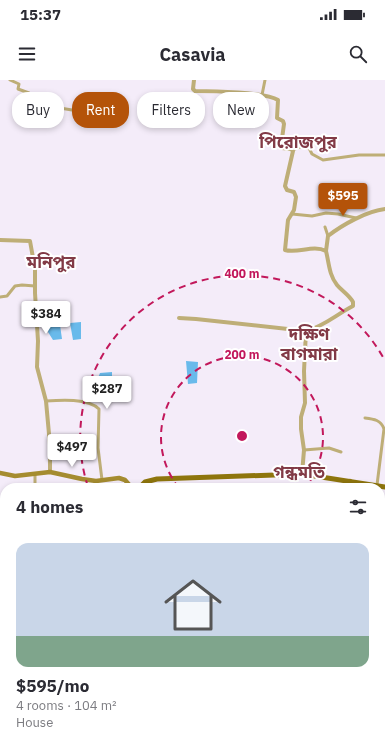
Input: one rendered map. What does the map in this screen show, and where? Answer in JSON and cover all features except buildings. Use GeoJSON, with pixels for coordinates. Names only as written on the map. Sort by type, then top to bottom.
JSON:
{"type":"FeatureCollection","features":[{"type":"Feature","properties":{"kind":"main road"},"geometry":{"type":"LineString","coordinates":[[0,473],[15,476],[50,472],[90,480],[119,478],[125,480],[128,483]]}},
{"type":"Feature","properties":{"kind":"main road"},"geometry":{"type":"LineString","coordinates":[[144,483],[157,480],[302,474],[364,483]]}},
{"type":"Feature","properties":{"kind":"street"},"geometry":{"type":"LineString","coordinates":[[10,80],[19,84],[18,88],[29,93],[32,97],[48,102],[48,106],[72,110]]}},
{"type":"Feature","properties":{"kind":"street"},"geometry":{"type":"LineString","coordinates":[[194,80],[195,90],[222,92]]}},
{"type":"Feature","properties":{"kind":"street"},"geometry":{"type":"LineString","coordinates":[[263,92],[265,80]]}},
{"type":"Feature","properties":{"kind":"street"},"geometry":{"type":"LineString","coordinates":[[269,97],[278,100],[277,118],[284,124],[282,148],[292,150],[300,147],[309,148],[312,154],[323,160],[359,155],[385,155]]}},
{"type":"Feature","properties":{"kind":"street"},"geometry":{"type":"LineString","coordinates":[[292,150],[293,154],[285,186],[288,190],[294,192],[296,197],[294,210],[288,220],[286,250],[291,252],[319,249],[326,251]]}},
{"type":"Feature","properties":{"kind":"street"},"geometry":{"type":"LineString","coordinates":[[328,236],[356,218],[376,210],[385,209]]}},
{"type":"Feature","properties":{"kind":"street"},"geometry":{"type":"LineString","coordinates":[[292,214],[312,216],[326,213],[356,218]]}},
{"type":"Feature","properties":{"kind":"street"},"geometry":{"type":"LineString","coordinates":[[179,318],[306,331],[318,327],[354,305],[352,300],[339,288],[328,264],[326,251],[328,236],[325,227]]}},
{"type":"Feature","properties":{"kind":"street"},"geometry":{"type":"LineString","coordinates":[[0,240],[31,241],[36,269],[35,286],[38,341],[37,367],[46,401],[50,445],[50,472]]}},
{"type":"Feature","properties":{"kind":"street"},"geometry":{"type":"LineString","coordinates":[[0,297],[7,296],[15,286],[35,286]]}},
{"type":"Feature","properties":{"kind":"street"},"geometry":{"type":"LineString","coordinates":[[302,474],[304,450],[301,423],[305,403],[304,371],[306,331]]}},
{"type":"Feature","properties":{"kind":"street"},"geometry":{"type":"LineString","coordinates":[[46,401],[82,401],[99,409],[98,448],[102,480]]}},
{"type":"Feature","properties":{"kind":"street"},"geometry":{"type":"LineString","coordinates":[[365,418],[378,420],[384,429],[377,483]]}},
{"type":"Feature","properties":{"kind":"street"},"geometry":{"type":"LineString","coordinates":[[304,450],[329,448],[341,452]]}},
{"type":"Feature","properties":{"kind":"street"},"geometry":{"type":"LineString","coordinates":[[35,474],[36,483]]}},
{"type":"Feature","properties":{"kind":"water"},"geometry":{"type":"Polygon","coordinates":[[[81,322],[81,339],[73,340],[70,323],[81,322]]]}},
{"type":"Feature","properties":{"kind":"water"},"geometry":{"type":"Polygon","coordinates":[[[60,325],[62,339],[53,340],[48,332],[49,327],[60,325]]]}},
{"type":"Feature","properties":{"kind":"water"},"geometry":{"type":"Polygon","coordinates":[[[186,361],[198,362],[197,383],[188,384],[186,361]]]}},
{"type":"Feature","properties":{"kind":"water"},"geometry":{"type":"Polygon","coordinates":[[[112,372],[112,391],[99,392],[98,378],[100,373],[112,372]]]}},
{"type":"Feature","properties":{"kind":"district","name":"পিরোজপুর"},"geometry":{"type":"Point","coordinates":[298,142]}},
{"type":"Feature","properties":{"kind":"district","name":"মনিপুর"},"geometry":{"type":"Point","coordinates":[51,262]}},
{"type":"Feature","properties":{"kind":"district","name":"দক্ষিণ বাগমারা"},"geometry":{"type":"Point","coordinates":[309,344]}},
{"type":"Feature","properties":{"kind":"district","name":"গন্ধমতি"},"geometry":{"type":"Point","coordinates":[299,472]}}]}
